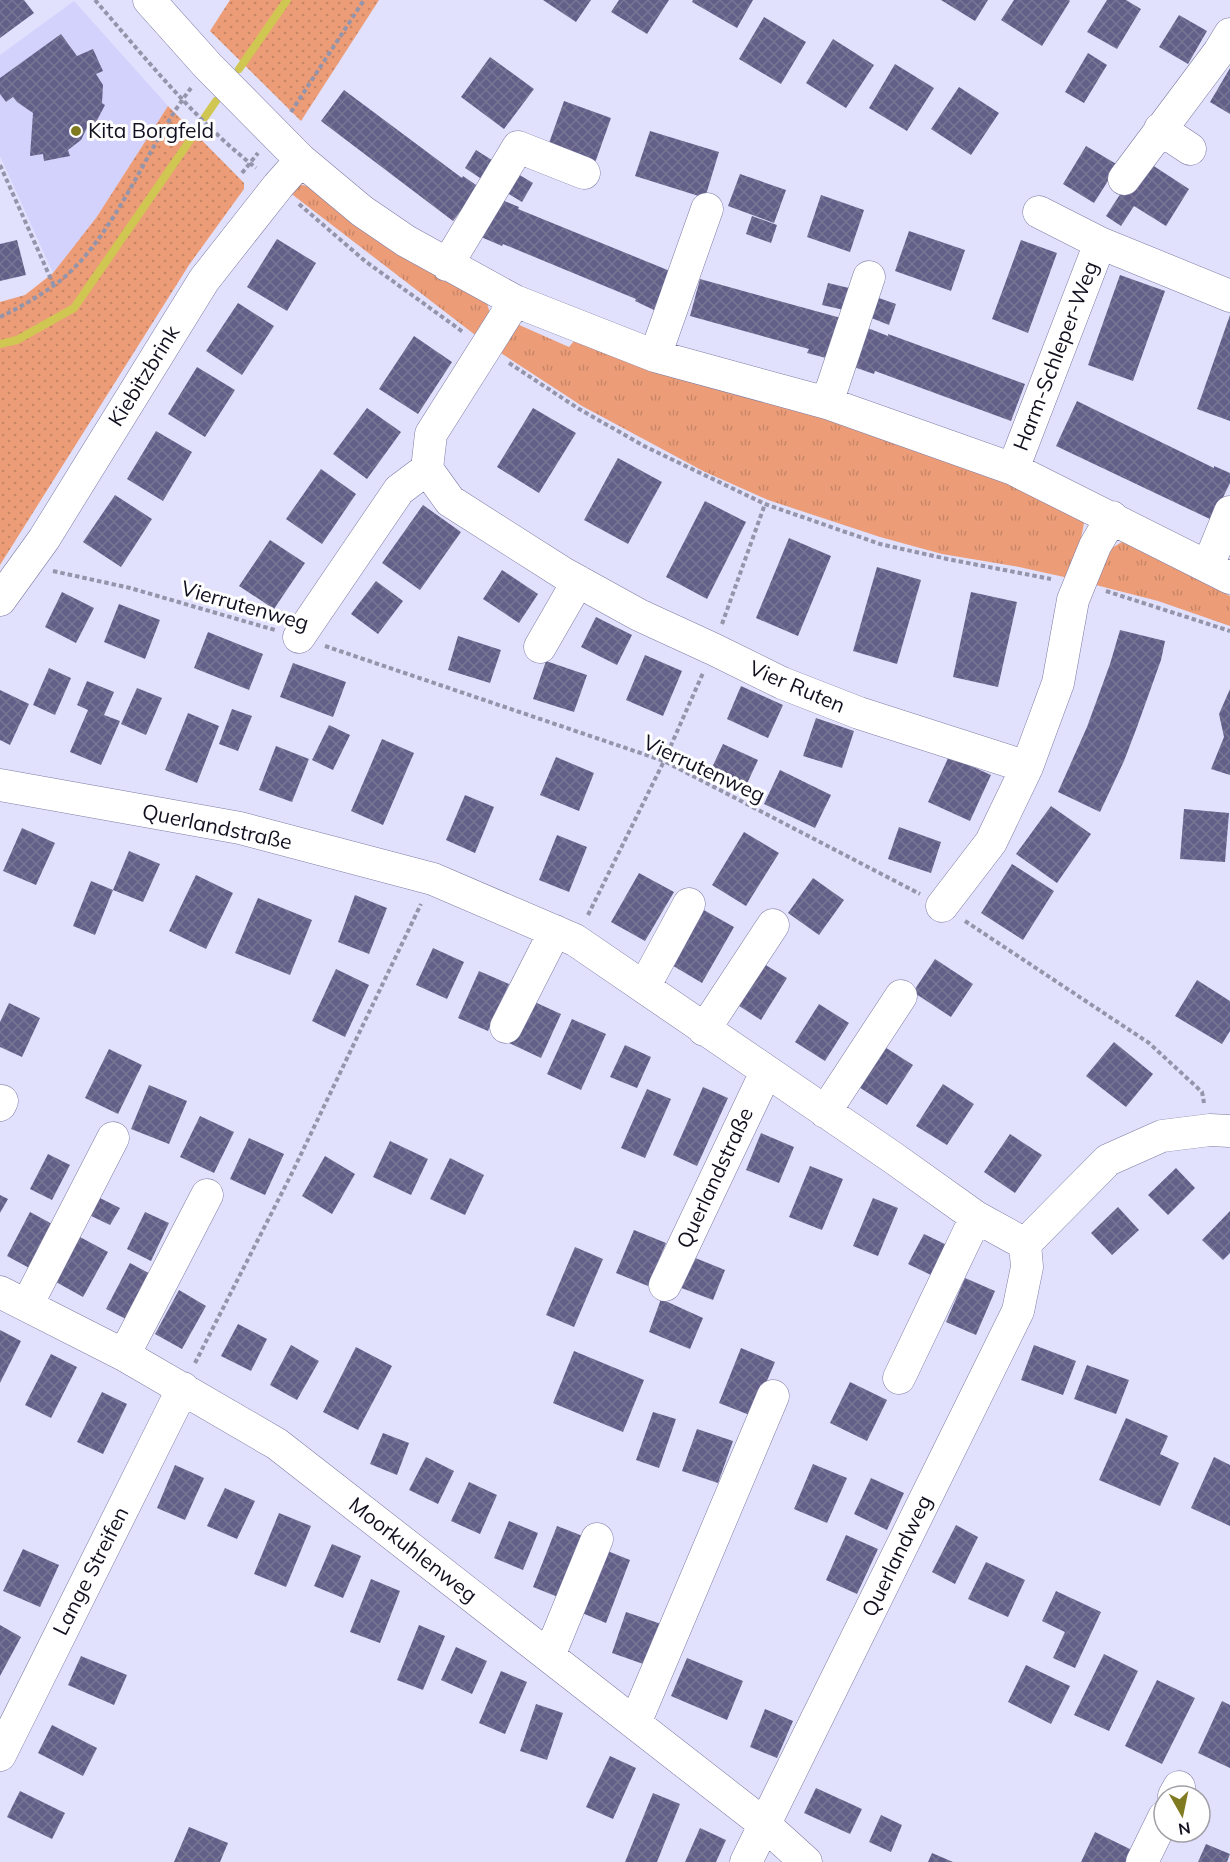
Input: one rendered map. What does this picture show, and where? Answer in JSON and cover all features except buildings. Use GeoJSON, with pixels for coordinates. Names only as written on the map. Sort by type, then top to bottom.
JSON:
{"type":"FeatureCollection","features":[{"type":"Feature","properties":{"kind":"street"},"geometry":{"type":"LineString","coordinates":[[149,0],[208,66],[301,160],[362,211],[406,241],[515,301],[655,356],[827,404],[1013,469],[1219,572],[1230,512]]}},
{"type":"Feature","properties":{"kind":"street"},"geometry":{"type":"LineString","coordinates":[[1124,179],[1230,34]]}},
{"type":"Feature","properties":{"kind":"street"},"geometry":{"type":"LineString","coordinates":[[1160,129],[1190,149]]}},
{"type":"Feature","properties":{"kind":"street"},"geometry":{"type":"LineString","coordinates":[[447,265],[518,147],[584,173]]}},
{"type":"Feature","properties":{"kind":"street","name":"Kiebitzbrink"},"geometry":{"type":"LineString","coordinates":[[0,600],[31,559],[204,280],[301,160]]}},
{"type":"Feature","properties":{"kind":"street"},"geometry":{"type":"LineString","coordinates":[[655,356],[707,209]]}},
{"type":"Feature","properties":{"kind":"street","name":"Harm-Schleper-Weg"},"geometry":{"type":"LineString","coordinates":[[1039,212],[1100,243],[1230,296]]}},
{"type":"Feature","properties":{"kind":"street","name":"Harm-Schleper-Weg"},"geometry":{"type":"LineString","coordinates":[[1013,469],[1100,243]]}},
{"type":"Feature","properties":{"kind":"street"},"geometry":{"type":"LineString","coordinates":[[827,404],[869,277]]}},
{"type":"Feature","properties":{"kind":"street"},"geometry":{"type":"LineString","coordinates":[[299,637],[399,490],[427,469],[431,434],[515,301]]}},
{"type":"Feature","properties":{"kind":"street","name":"Vier Ruten"},"geometry":{"type":"LineString","coordinates":[[427,469],[450,501],[578,581],[639,615],[782,683],[859,713],[1027,767]]}},
{"type":"Feature","properties":{"kind":"street"},"geometry":{"type":"LineString","coordinates":[[942,906],[991,842],[1027,767],[1058,683],[1073,600],[1095,546],[1112,517]]}},
{"type":"Feature","properties":{"kind":"street"},"geometry":{"type":"LineString","coordinates":[[540,647],[578,581]]}},
{"type":"Feature","properties":{"kind":"street","name":"Querlandstraße"},"geometry":{"type":"LineString","coordinates":[[0,785],[240,828],[433,879],[565,936],[644,987],[976,1217],[1025,1244]]}},
{"type":"Feature","properties":{"kind":"street"},"geometry":{"type":"LineString","coordinates":[[644,987],[689,904]]}},
{"type":"Feature","properties":{"kind":"street"},"geometry":{"type":"LineString","coordinates":[[704,1030],[773,925]]}},
{"type":"Feature","properties":{"kind":"street"},"geometry":{"type":"LineString","coordinates":[[506,1027],[565,936]]}},
{"type":"Feature","properties":{"kind":"street"},"geometry":{"type":"LineString","coordinates":[[825,1112],[901,996]]}},
{"type":"Feature","properties":{"kind":"street","name":"Querlandstraße"},"geometry":{"type":"LineString","coordinates":[[665,1285],[766,1072]]}},
{"type":"Feature","properties":{"kind":"street"},"geometry":{"type":"LineString","coordinates":[[1025,1244],[1108,1160],[1162,1136],[1220,1131]]}},
{"type":"Feature","properties":{"kind":"street","name":"Moorkuhlenweg"},"geometry":{"type":"LineString","coordinates":[[112,1138],[13,1299],[124,1355],[278,1444],[764,1824],[806,1862]]}},
{"type":"Feature","properties":{"kind":"street"},"geometry":{"type":"LineString","coordinates":[[124,1355],[207,1195]]}},
{"type":"Feature","properties":{"kind":"street"},"geometry":{"type":"LineString","coordinates":[[899,1378],[976,1217]]}},
{"type":"Feature","properties":{"kind":"street","name":"Querlandweg"},"geometry":{"type":"LineString","coordinates":[[746,1862],[1018,1311],[1027,1267],[1025,1244]]}},
{"type":"Feature","properties":{"kind":"street","name":"Lange Streifen"},"geometry":{"type":"LineString","coordinates":[[0,1755],[183,1388]]}},
{"type":"Feature","properties":{"kind":"street"},"geometry":{"type":"LineString","coordinates":[[635,1723],[773,1396]]}},
{"type":"Feature","properties":{"kind":"street"},"geometry":{"type":"LineString","coordinates":[[549,1656],[597,1539]]}},
{"type":"Feature","properties":{"kind":"street"},"geometry":{"type":"LineString","coordinates":[[1143,1862],[1152,1843]]}},
{"type":"Feature","properties":{"kind":"path"},"geometry":{"type":"LineString","coordinates":[[95,0],[182,100],[228,145],[364,261],[428,309],[486,348],[579,409],[646,447],[765,504],[880,544],[1079,584],[1136,599],[1230,631]]}},
{"type":"Feature","properties":{"kind":"path"},"geometry":{"type":"LineString","coordinates":[[242,173],[288,115],[364,0]]}},
{"type":"Feature","properties":{"kind":"path"},"geometry":{"type":"LineString","coordinates":[[0,317],[54,286],[81,259],[104,230],[176,108],[208,66]]}},
{"type":"Feature","properties":{"kind":"path"},"geometry":{"type":"LineString","coordinates":[[0,165],[54,286]]}},
{"type":"Feature","properties":{"kind":"path"},"geometry":{"type":"LineString","coordinates":[[565,936],[664,761],[713,649],[765,504]]}},
{"type":"Feature","properties":{"kind":"path","name":"Vierrutenweg"},"geometry":{"type":"LineString","coordinates":[[31,559],[55,572],[130,588],[299,637],[664,761],[942,906],[1149,1043],[1202,1092],[1220,1131]]}},
{"type":"Feature","properties":{"kind":"path"},"geometry":{"type":"LineString","coordinates":[[183,1388],[292,1173],[433,879]]}},
{"type":"Feature","properties":{"kind":"shaded area","name":"Kita Borgfeld"},"geometry":{"type":"Polygon","coordinates":[[[74,1],[168,106],[96,218],[53,273],[0,156],[0,55],[74,1]]]}},
{"type":"Feature","properties":{"kind":"green space"},"geometry":{"type":"Polygon","coordinates":[[[230,0],[379,0],[301,121],[210,31],[230,0]]]}},
{"type":"Feature","properties":{"kind":"green space"},"geometry":{"type":"Polygon","coordinates":[[[168,106],[244,183],[244,189],[189,265],[0,565],[0,302],[25,295],[53,273],[96,218],[168,106]]]}},
{"type":"Feature","properties":{"kind":"green space"},"geometry":{"type":"Polygon","coordinates":[[[299,184],[315,188],[487,303],[492,321],[483,341],[289,192],[299,184]]]}},
{"type":"Feature","properties":{"kind":"green space"},"geometry":{"type":"Polygon","coordinates":[[[517,324],[569,347],[574,341],[657,369],[830,416],[1009,479],[1085,518],[1073,579],[942,554],[880,537],[768,500],[703,471],[582,406],[493,348],[517,324]]]}},
{"type":"Feature","properties":{"kind":"green space"},"geometry":{"type":"Polygon","coordinates":[[[1125,540],[1230,596],[1230,626],[1158,601],[1088,583],[1107,551],[1125,540]]]}},
{"type":"Feature","properties":{"kind":"waterway"},"geometry":{"type":"LineString","coordinates":[[239,69],[287,0]]}},
{"type":"Feature","properties":{"kind":"waterway"},"geometry":{"type":"LineString","coordinates":[[205,117],[216,101]]}},
{"type":"Feature","properties":{"kind":"waterway"},"geometry":{"type":"LineString","coordinates":[[0,344],[17,340],[74,308],[195,133]]}},
{"type":"Feature","properties":{"kind":"place","name":"Kita Borgfeld"},"geometry":{"type":"Point","coordinates":[76,131]}}]}
